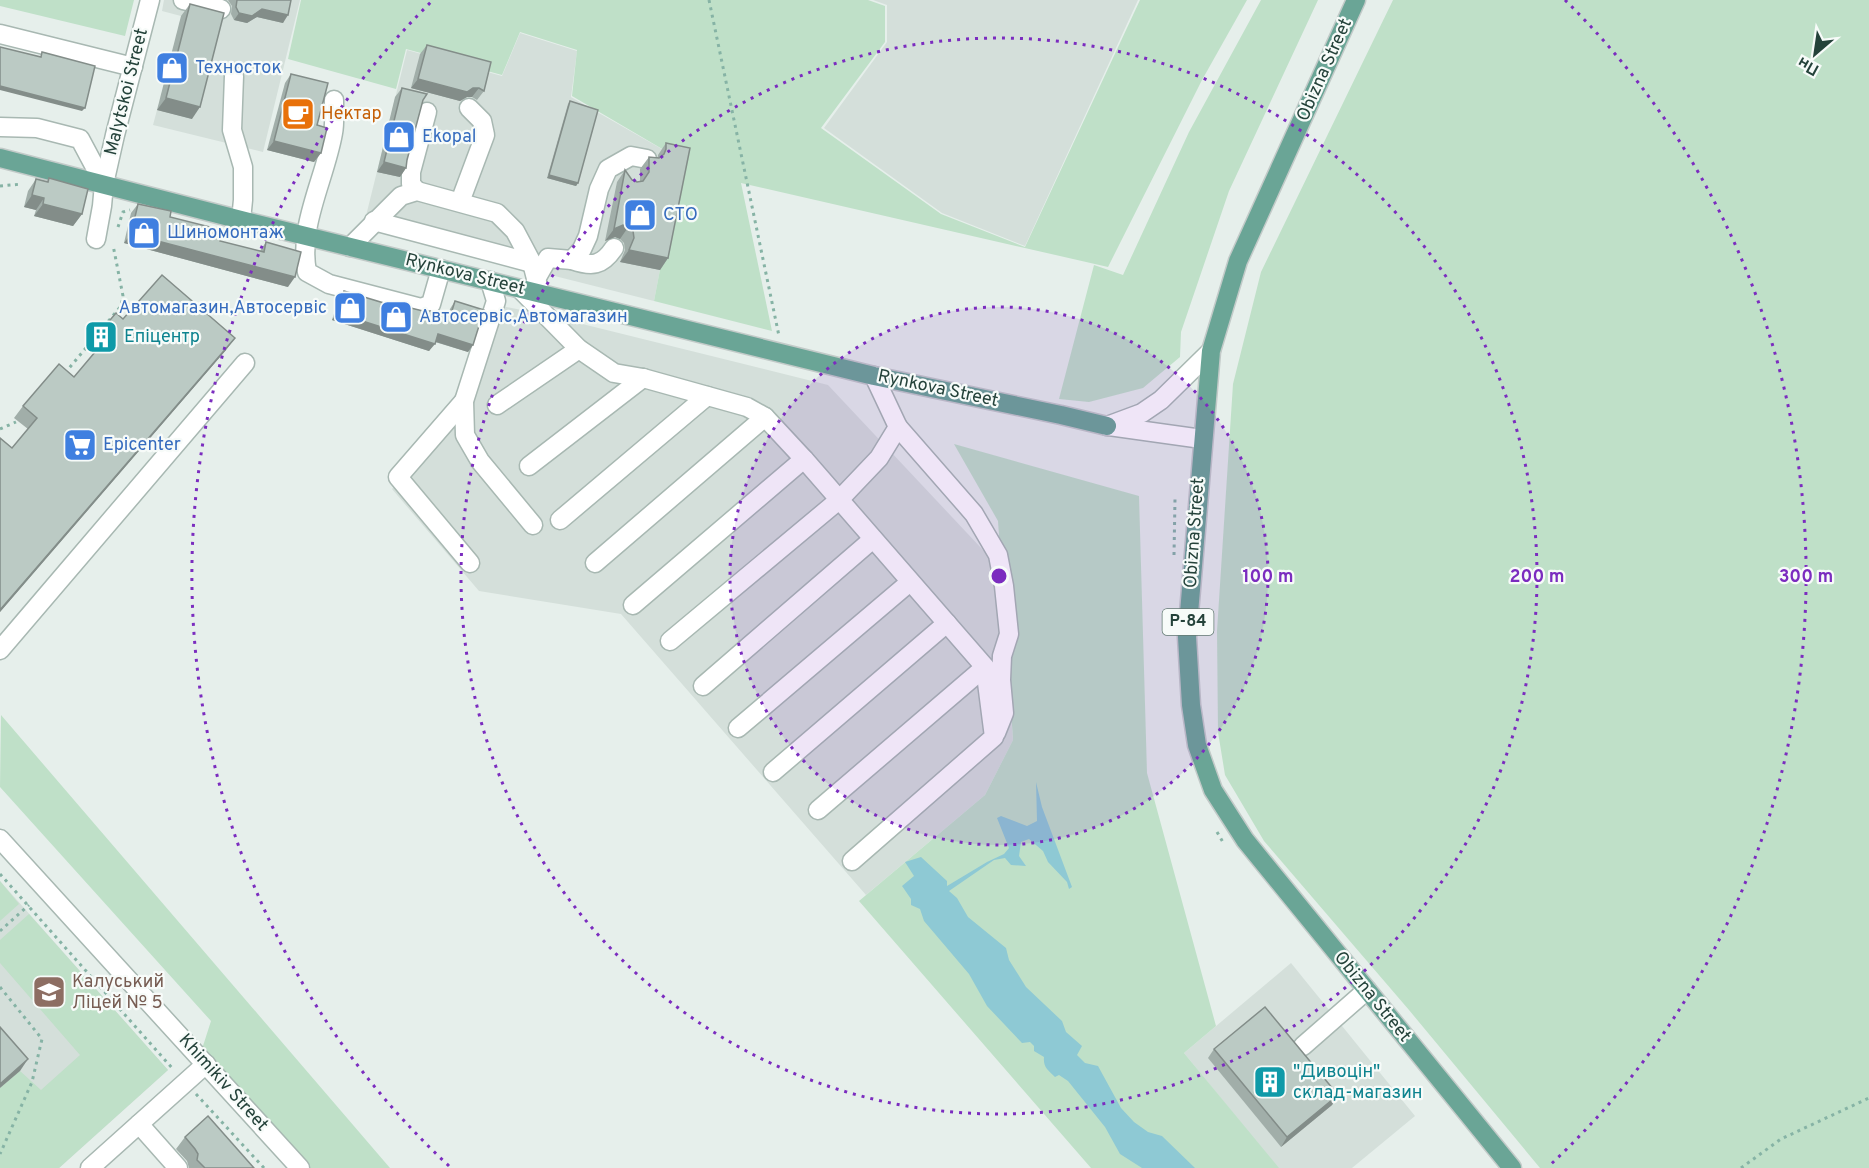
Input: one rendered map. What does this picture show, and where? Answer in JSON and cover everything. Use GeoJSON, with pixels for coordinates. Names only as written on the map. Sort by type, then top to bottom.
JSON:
{"type":"FeatureCollection","features":[{"type":"Feature","properties":{"kind":"main road","name":"Obizna Street"},"geometry":{"type":"LineString","coordinates":[[1356,0],[1238,261],[1211,351],[1187,637],[1191,705],[1197,745],[1214,790],[1245,840],[1512,1168]]}},
{"type":"Feature","properties":{"kind":"main road","name":"Rynkova Street"},"geometry":{"type":"LineString","coordinates":[[0,158],[520,289],[536,278],[782,354],[1107,426]]}},
{"type":"Feature","properties":{"kind":"street","name":"Malytskoi Street"},"geometry":{"type":"LineString","coordinates":[[104,239],[102,206],[104,184],[150,0]]}},
{"type":"Feature","properties":{"kind":"street"},"geometry":{"type":"LineString","coordinates":[[183,0],[221,9]]}},
{"type":"Feature","properties":{"kind":"street"},"geometry":{"type":"LineString","coordinates":[[0,34],[133,67]]}},
{"type":"Feature","properties":{"kind":"street"},"geometry":{"type":"LineString","coordinates":[[234,76],[232,130],[243,167],[241,220]]}},
{"type":"Feature","properties":{"kind":"street"},"geometry":{"type":"LineString","coordinates":[[334,100],[333,132],[306,236],[307,272],[329,284],[421,308],[431,304],[441,269]]}},
{"type":"Feature","properties":{"kind":"street"},"geometry":{"type":"LineString","coordinates":[[460,202],[485,135],[482,121],[469,108]]}},
{"type":"Feature","properties":{"kind":"street"},"geometry":{"type":"LineString","coordinates":[[350,247],[374,222],[409,193],[411,172],[427,112]]}},
{"type":"Feature","properties":{"kind":"street"},"geometry":{"type":"LineString","coordinates":[[0,127],[37,128],[80,139],[104,184]]}},
{"type":"Feature","properties":{"kind":"street"},"geometry":{"type":"LineString","coordinates":[[572,260],[582,249],[588,236],[599,189],[608,169],[631,156],[647,159]]}},
{"type":"Feature","properties":{"kind":"street"},"geometry":{"type":"LineString","coordinates":[[613,165],[620,166],[630,173]]}},
{"type":"Feature","properties":{"kind":"street"},"geometry":{"type":"LineString","coordinates":[[409,193],[460,202],[496,213],[515,231],[536,278]]}},
{"type":"Feature","properties":{"kind":"street"},"geometry":{"type":"LineString","coordinates":[[374,222],[536,278]]}},
{"type":"Feature","properties":{"kind":"street"},"geometry":{"type":"LineString","coordinates":[[536,278],[548,258],[592,264],[606,260],[614,248]]}},
{"type":"Feature","properties":{"kind":"street"},"geometry":{"type":"LineString","coordinates":[[490,282],[496,301],[464,401],[465,435],[480,461],[533,525]]}},
{"type":"Feature","properties":{"kind":"street"},"geometry":{"type":"LineString","coordinates":[[520,289],[579,349],[614,373],[643,378],[747,407],[765,417],[985,667],[994,737]]}},
{"type":"Feature","properties":{"kind":"street"},"geometry":{"type":"LineString","coordinates":[[497,405],[579,349]]}},
{"type":"Feature","properties":{"kind":"street"},"geometry":{"type":"LineString","coordinates":[[1107,426],[1142,413],[1161,400],[1211,351]]}},
{"type":"Feature","properties":{"kind":"street"},"geometry":{"type":"LineString","coordinates":[[0,650],[245,363]]}},
{"type":"Feature","properties":{"kind":"street"},"geometry":{"type":"LineString","coordinates":[[852,861],[994,737],[1004,713],[1000,681],[1001,664],[1009,634],[998,555],[974,514],[898,427],[874,376]]}},
{"type":"Feature","properties":{"kind":"street"},"geometry":{"type":"LineString","coordinates":[[529,466],[643,378]]}},
{"type":"Feature","properties":{"kind":"street"},"geometry":{"type":"LineString","coordinates":[[560,520],[707,396]]}},
{"type":"Feature","properties":{"kind":"street"},"geometry":{"type":"LineString","coordinates":[[464,401],[398,477],[470,563]]}},
{"type":"Feature","properties":{"kind":"street"},"geometry":{"type":"LineString","coordinates":[[595,563],[765,417]]}},
{"type":"Feature","properties":{"kind":"street","name":"Rynkova Street"},"geometry":{"type":"LineString","coordinates":[[1107,426],[1202,439]]}},
{"type":"Feature","properties":{"kind":"street"},"geometry":{"type":"LineString","coordinates":[[670,641],[839,500],[879,458],[898,427]]}},
{"type":"Feature","properties":{"kind":"street"},"geometry":{"type":"LineString","coordinates":[[633,605],[804,459]]}},
{"type":"Feature","properties":{"kind":"street"},"geometry":{"type":"LineString","coordinates":[[703,686],[873,539]]}},
{"type":"Feature","properties":{"kind":"street"},"geometry":{"type":"LineString","coordinates":[[738,728],[910,582]]}},
{"type":"Feature","properties":{"kind":"street"},"geometry":{"type":"LineString","coordinates":[[773,772],[947,623]]}},
{"type":"Feature","properties":{"kind":"street"},"geometry":{"type":"LineString","coordinates":[[818,810],[985,667]]}},
{"type":"Feature","properties":{"kind":"street","name":"Khimikiv Street"},"geometry":{"type":"LineString","coordinates":[[0,839],[300,1168]]}},
{"type":"Feature","properties":{"kind":"street"},"geometry":{"type":"LineString","coordinates":[[1303,1046],[1367,990]]}},
{"type":"Feature","properties":{"kind":"street"},"geometry":{"type":"LineString","coordinates":[[90,1168],[206,1064]]}},
{"type":"Feature","properties":{"kind":"street"},"geometry":{"type":"LineString","coordinates":[[139,1124],[178,1168]]}},
{"type":"Feature","properties":{"kind":"path"},"geometry":{"type":"LineString","coordinates":[[709,0],[782,354]]}},
{"type":"Feature","properties":{"kind":"path"},"geometry":{"type":"LineString","coordinates":[[0,186],[26,183]]}},
{"type":"Feature","properties":{"kind":"path"},"geometry":{"type":"LineString","coordinates":[[102,206],[123,212],[132,209],[137,192]]}},
{"type":"Feature","properties":{"kind":"path"},"geometry":{"type":"LineString","coordinates":[[116,231],[123,212]]}},
{"type":"Feature","properties":{"kind":"path"},"geometry":{"type":"LineString","coordinates":[[64,373],[121,306],[123,296],[104,239]]}},
{"type":"Feature","properties":{"kind":"path"},"geometry":{"type":"LineString","coordinates":[[0,429],[16,422]]}},
{"type":"Feature","properties":{"kind":"path"},"geometry":{"type":"LineString","coordinates":[[0,874],[185,1083],[264,1168]]}},
{"type":"Feature","properties":{"kind":"path"},"geometry":{"type":"LineString","coordinates":[[0,931],[29,905]]}},
{"type":"Feature","properties":{"kind":"path"},"geometry":{"type":"LineString","coordinates":[[0,987],[42,1039],[32,1082],[0,1154]]}},
{"type":"Feature","properties":{"kind":"path"},"geometry":{"type":"LineString","coordinates":[[1741,1168],[1781,1139],[1869,1098]]}},
{"type":"Feature","properties":{"kind":"shaded area"},"geometry":{"type":"Polygon","coordinates":[[[164,0],[300,0],[263,152],[153,125],[157,110],[192,119],[215,25],[162,11],[164,0]]]}},
{"type":"Feature","properties":{"kind":"shaded area"},"geometry":{"type":"Polygon","coordinates":[[[873,0],[1138,0],[1025,246],[942,213],[824,128],[887,42],[887,5],[873,0]]]}},
{"type":"Feature","properties":{"kind":"shaded area"},"geometry":{"type":"Polygon","coordinates":[[[520,33],[577,51],[571,97],[681,160],[654,301],[363,228],[407,50],[502,76],[520,33]]]}},
{"type":"Feature","properties":{"kind":"shaded area"},"geometry":{"type":"Polygon","coordinates":[[[492,304],[546,315],[828,385],[998,566],[1013,740],[985,795],[866,895],[621,614],[479,591],[392,489],[438,440],[464,401],[492,304]]]}},
{"type":"Feature","properties":{"kind":"shaded area","name":"Калуський Ліцей № 5"},"geometry":{"type":"Polygon","coordinates":[[[0,881],[168,1070],[59,1168],[0,1168],[0,881]]]}},
{"type":"Feature","properties":{"kind":"shaded area"},"geometry":{"type":"Polygon","coordinates":[[[1291,963],[1415,1116],[1352,1168],[1278,1168],[1184,1053],[1291,963]]]}},
{"type":"Feature","properties":{"kind":"green space"},"geometry":{"type":"Polygon","coordinates":[[[0,0],[134,0],[125,36],[0,6],[0,0]]]}},
{"type":"Feature","properties":{"kind":"green space"},"geometry":{"type":"Polygon","coordinates":[[[301,0],[868,0],[885,6],[885,42],[821,128],[941,214],[1025,247],[1140,0],[1247,0],[1202,80],[1108,267],[741,183],[772,331],[654,301],[681,160],[572,96],[577,50],[520,32],[502,75],[406,49],[396,89],[288,59],[301,0]]]}},
{"type":"Feature","properties":{"kind":"green space"},"geometry":{"type":"Polygon","coordinates":[[[1261,0],[1318,0],[1229,191],[1181,332],[1180,357],[1143,388],[1089,402],[1059,399],[1094,265],[1123,275],[1189,132],[1261,0]]]}},
{"type":"Feature","properties":{"kind":"green space"},"geometry":{"type":"Polygon","coordinates":[[[1393,0],[1869,0],[1869,1168],[1540,1168],[1409,1010],[1264,841],[1225,775],[1218,732],[1217,631],[1233,384],[1261,272],[1393,0]]]}},
{"type":"Feature","properties":{"kind":"green space"},"geometry":{"type":"Polygon","coordinates":[[[954,444],[1139,496],[1147,773],[1216,1026],[1184,1053],[1279,1168],[1091,1168],[859,901],[985,795],[1013,740],[998,521],[954,444]]]}},
{"type":"Feature","properties":{"kind":"green space"},"geometry":{"type":"Polygon","coordinates":[[[1,715],[390,1168],[308,1168],[202,1049],[211,1021],[0,787],[1,715]]]}},
{"type":"Feature","properties":{"kind":"green space"},"geometry":{"type":"Polygon","coordinates":[[[0,881],[19,904],[0,921],[0,881]]]}},
{"type":"Feature","properties":{"kind":"green space","name":"Калуський Ліцей № 5"},"geometry":{"type":"Polygon","coordinates":[[[29,914],[168,1070],[59,1168],[0,1168],[0,1088],[20,1071],[41,1090],[80,1055],[0,963],[0,940],[29,914]]]}},
{"type":"Feature","properties":{"kind":"water"},"geometry":{"type":"Polygon","coordinates":[[[1036,782],[1042,807],[1072,887],[1069,889],[1067,882],[1048,862],[1043,851],[1029,839],[1021,842],[1019,856],[1026,866],[1011,865],[1005,858],[994,860],[949,891],[957,898],[968,917],[1006,948],[1009,960],[1026,987],[1062,1021],[1066,1032],[1082,1046],[1077,1055],[1085,1063],[1098,1066],[1121,1108],[1134,1122],[1148,1132],[1162,1136],[1195,1168],[1142,1168],[1120,1154],[1105,1127],[1068,1081],[1059,1075],[1055,1077],[1045,1066],[1044,1057],[1034,1051],[1034,1046],[1030,1042],[1022,1043],[987,1006],[969,974],[924,921],[920,909],[911,905],[911,899],[902,886],[914,876],[905,862],[921,857],[947,881],[947,886],[1004,854],[1009,848],[997,818],[1001,816],[1027,826],[1037,821],[1036,782]]]}},
{"type":"Feature","properties":{"kind":"building"},"geometry":{"type":"Polygon","coordinates":[[[237,0],[291,0],[288,15],[262,9],[252,16],[239,13],[236,7],[237,0]]]}},
{"type":"Feature","properties":{"kind":"building"},"geometry":{"type":"Polygon","coordinates":[[[190,4],[224,13],[200,107],[166,98],[190,4]]]}},
{"type":"Feature","properties":{"kind":"building"},"geometry":{"type":"Polygon","coordinates":[[[427,45],[491,62],[484,91],[473,88],[467,92],[418,79],[427,45]]]}},
{"type":"Feature","properties":{"kind":"building"},"geometry":{"type":"Polygon","coordinates":[[[0,47],[41,57],[42,52],[95,66],[85,108],[0,86],[0,47]]]}},
{"type":"Feature","properties":{"kind":"building"},"geometry":{"type":"Polygon","coordinates":[[[291,74],[328,83],[317,125],[327,128],[321,153],[274,141],[291,74]]]}},
{"type":"Feature","properties":{"kind":"building","name":"Ekopal"},"geometry":{"type":"Polygon","coordinates":[[[402,88],[427,94],[423,100],[406,168],[384,162],[402,88]]]}},
{"type":"Feature","properties":{"kind":"building"},"geometry":{"type":"Polygon","coordinates":[[[570,101],[598,110],[578,183],[549,175],[570,101]]]}},
{"type":"Feature","properties":{"kind":"building","name":"СТО"},"geometry":{"type":"Polygon","coordinates":[[[666,143],[690,148],[668,258],[629,250],[634,238],[633,231],[629,226],[623,225],[614,229],[625,170],[632,180],[643,181],[649,172],[649,157],[659,158],[664,154],[666,143]]]}},
{"type":"Feature","properties":{"kind":"building"},"geometry":{"type":"Polygon","coordinates":[[[49,178],[88,189],[82,214],[43,204],[44,198],[32,195],[36,179],[48,182],[49,178]]]}},
{"type":"Feature","properties":{"kind":"building"},"geometry":{"type":"Polygon","coordinates":[[[138,204],[171,211],[170,217],[222,230],[220,241],[264,252],[266,242],[301,252],[295,277],[131,234],[138,204]]]}},
{"type":"Feature","properties":{"kind":"building","name":"Epicenter"},"geometry":{"type":"Polygon","coordinates":[[[162,275],[235,338],[0,610],[0,438],[12,448],[37,418],[23,406],[59,364],[74,377],[106,339],[99,333],[116,313],[123,319],[162,275]]]}},
{"type":"Feature","properties":{"kind":"building"},"geometry":{"type":"Polygon","coordinates":[[[344,291],[394,306],[395,304],[431,311],[450,317],[455,301],[484,310],[473,345],[438,334],[435,344],[337,313],[344,291]]]}},
{"type":"Feature","properties":{"kind":"building","name":"\"Дивоцін\" склад-магазин"},"geometry":{"type":"Polygon","coordinates":[[[1265,1007],[1338,1095],[1287,1137],[1214,1049],[1265,1007]]]}},
{"type":"Feature","properties":{"kind":"building"},"geometry":{"type":"Polygon","coordinates":[[[0,1027],[28,1059],[0,1084],[0,1027]]]}},
{"type":"Feature","properties":{"kind":"building"},"geometry":{"type":"Polygon","coordinates":[[[208,1116],[254,1168],[205,1168],[197,1160],[198,1154],[185,1137],[208,1116]]]}},
{"type":"Feature","properties":{"kind":"place","name":"Техносток"},"geometry":{"type":"Point","coordinates":[172,68]}},
{"type":"Feature","properties":{"kind":"place","name":"Нектар"},"geometry":{"type":"Point","coordinates":[298,114]}},
{"type":"Feature","properties":{"kind":"place","name":"Ekopal"},"geometry":{"type":"Point","coordinates":[399,137]}},
{"type":"Feature","properties":{"kind":"place","name":"СТО"},"geometry":{"type":"Point","coordinates":[640,215]}},
{"type":"Feature","properties":{"kind":"place","name":"Шиномонтаж"},"geometry":{"type":"Point","coordinates":[144,233]}},
{"type":"Feature","properties":{"kind":"place","name":"Автомагазин,Автосервіс"},"geometry":{"type":"Point","coordinates":[350,308]}},
{"type":"Feature","properties":{"kind":"place","name":"Автосервіс,Автомагазин"},"geometry":{"type":"Point","coordinates":[396,317]}},
{"type":"Feature","properties":{"kind":"place","name":"Епіцентр"},"geometry":{"type":"Point","coordinates":[101,337]}},
{"type":"Feature","properties":{"kind":"place","name":"Epicenter"},"geometry":{"type":"Point","coordinates":[80,445]}},
{"type":"Feature","properties":{"kind":"place","name":"Калуський Ліцей № 5"},"geometry":{"type":"Point","coordinates":[49,992]}},
{"type":"Feature","properties":{"kind":"place","name":"\"Дивоцін\" склад-магазин"},"geometry":{"type":"Point","coordinates":[1270,1082]}}]}
